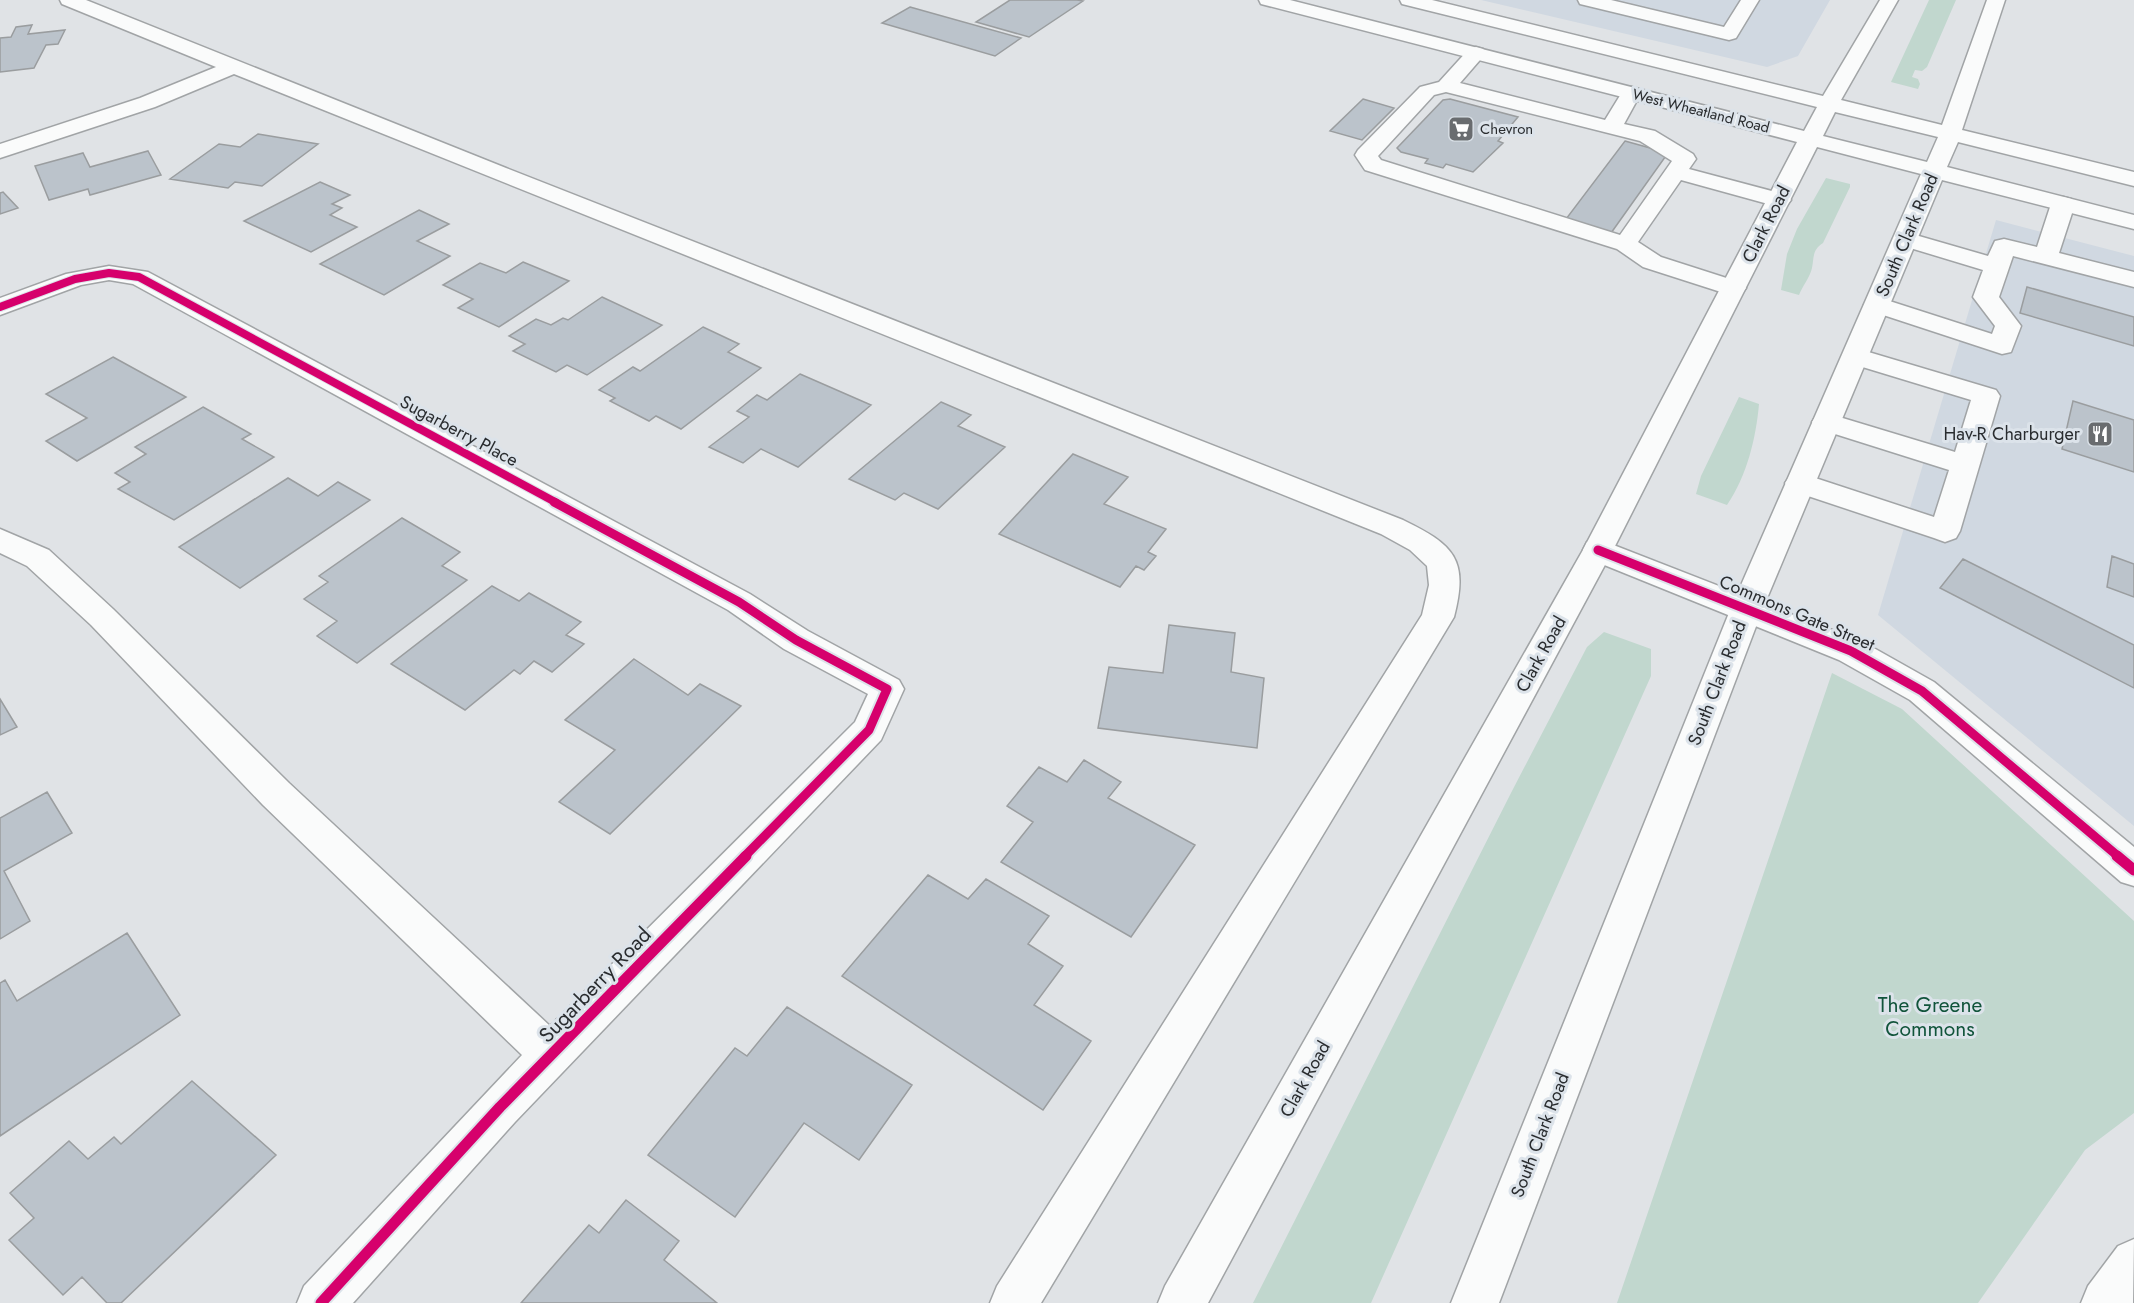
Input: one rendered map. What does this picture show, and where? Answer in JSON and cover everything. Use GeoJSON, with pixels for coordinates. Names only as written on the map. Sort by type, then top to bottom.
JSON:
{"type":"FeatureCollection","features":[{"type":"Feature","properties":{"kind":"main road"},"geometry":{"type":"LineString","coordinates":[[69,0],[531,186],[1392,527],[1419,540],[1443,565],[1445,589],[1438,617],[1014,1303]]}},
{"type":"Feature","properties":{"kind":"main road","name":"West Wheatland Road"},"geometry":{"type":"LineString","coordinates":[[1268,0],[2134,222]]}},
{"type":"Feature","properties":{"kind":"main road"},"geometry":{"type":"LineString","coordinates":[[1409,0],[2134,179]]}},
{"type":"Feature","properties":{"kind":"main road"},"geometry":{"type":"LineString","coordinates":[[1587,0],[1728,34],[1750,0]]}},
{"type":"Feature","properties":{"kind":"main road","name":"Clark Road"},"geometry":{"type":"LineString","coordinates":[[1182,1303],[1598,550],[1829,103],[1889,0]]}},
{"type":"Feature","properties":{"kind":"main road","name":"South Clark Road"},"geometry":{"type":"LineString","coordinates":[[1475,1303],[1747,608],[1950,134],[1996,0]]}},
{"type":"Feature","properties":{"kind":"main road"},"geometry":{"type":"LineString","coordinates":[[1446,86],[1476,53]]}},
{"type":"Feature","properties":{"kind":"main road"},"geometry":{"type":"LineString","coordinates":[[0,151],[192,87],[234,66]]}},
{"type":"Feature","properties":{"kind":"main road"},"geometry":{"type":"LineString","coordinates":[[1625,244],[1685,159],[1647,136],[1446,86],[1427,91],[1366,155],[1373,165],[1625,244],[1652,262],[1733,288]]}},
{"type":"Feature","properties":{"kind":"main road"},"geometry":{"type":"LineString","coordinates":[[1611,128],[1631,93]]}},
{"type":"Feature","properties":{"kind":"main road"},"geometry":{"type":"LineString","coordinates":[[1676,172],[1779,200]]}},
{"type":"Feature","properties":{"kind":"main road"},"geometry":{"type":"LineString","coordinates":[[2046,257],[2063,204]]}},
{"type":"Feature","properties":{"kind":"main road"},"geometry":{"type":"LineString","coordinates":[[1905,239],[1997,266]]}},
{"type":"Feature","properties":{"kind":"main road"},"geometry":{"type":"LineString","coordinates":[[1877,305],[2002,346],[2008,326],[1986,297],[2004,246],[2134,280]]}},
{"type":"Feature","properties":{"kind":"main road","name":"Sugarberry Place"},"geometry":{"type":"LineString","coordinates":[[0,307],[75,279],[109,273],[139,277],[740,602],[796,640],[887,689]]}},
{"type":"Feature","properties":{"kind":"main road"},"geometry":{"type":"LineString","coordinates":[[1800,483],[1945,531],[1986,396],[1855,356]]}},
{"type":"Feature","properties":{"kind":"main road"},"geometry":{"type":"LineString","coordinates":[[1826,422],[1965,465]]}},
{"type":"Feature","properties":{"kind":"main road"},"geometry":{"type":"LineString","coordinates":[[0,540],[38,558],[102,617],[276,794],[551,1055]]}},
{"type":"Feature","properties":{"kind":"main road","name":"Commons Gate Street"},"geometry":{"type":"LineString","coordinates":[[1598,550],[1851,651],[1922,691],[2134,870]]}},
{"type":"Feature","properties":{"kind":"main road","name":"Sugarberry Road"},"geometry":{"type":"LineString","coordinates":[[321,1303],[551,1055],[869,730],[887,689]]}},
{"type":"Feature","properties":{"kind":"main road"},"geometry":{"type":"LineString","coordinates":[[2105,1303],[2134,1262]]}},
{"type":"Feature","properties":{"kind":"shaded area"},"geometry":{"type":"Polygon","coordinates":[[[1481,0],[1830,0],[1798,56],[1767,67],[1481,0]]]}},
{"type":"Feature","properties":{"kind":"shaded area"},"geometry":{"type":"Polygon","coordinates":[[[1996,220],[2134,256],[2134,826],[1878,615],[1996,220]]]}},
{"type":"Feature","properties":{"kind":"green space"},"geometry":{"type":"Polygon","coordinates":[[[1929,0],[1956,0],[1927,67],[1922,71],[1915,70],[1912,77],[1918,79],[1920,84],[1918,89],[1891,82],[1929,0]]]}},
{"type":"Feature","properties":{"kind":"green space"},"geometry":{"type":"Polygon","coordinates":[[[1826,178],[1850,184],[1850,187],[1823,243],[1815,251],[1811,271],[1799,295],[1781,290],[1787,254],[1797,229],[1826,178]]]}},
{"type":"Feature","properties":{"kind":"green space"},"geometry":{"type":"Polygon","coordinates":[[[1739,397],[1759,404],[1758,417],[1745,469],[1727,505],[1696,494],[1701,476],[1739,397]]]}},
{"type":"Feature","properties":{"kind":"green space"},"geometry":{"type":"Polygon","coordinates":[[[1604,632],[1651,649],[1651,676],[1371,1303],[1253,1303],[1587,647],[1604,632]]]}},
{"type":"Feature","properties":{"kind":"green space","name":"The Greene Commons"},"geometry":{"type":"Polygon","coordinates":[[[1832,673],[1902,709],[2134,921],[2134,1113],[2085,1150],[1978,1303],[1617,1303],[1832,673]]]}},
{"type":"Feature","properties":{"kind":"building"},"geometry":{"type":"Polygon","coordinates":[[[1010,0],[1083,1],[1029,37],[976,22],[1010,0]]]}},
{"type":"Feature","properties":{"kind":"building"},"geometry":{"type":"Polygon","coordinates":[[[910,7],[1021,38],[995,56],[882,23],[910,7]]]}},
{"type":"Feature","properties":{"kind":"building"},"geometry":{"type":"Polygon","coordinates":[[[32,25],[28,34],[65,30],[58,44],[46,45],[34,68],[0,72],[0,38],[11,37],[16,27],[32,25]]]}},
{"type":"Feature","properties":{"kind":"building"},"geometry":{"type":"Polygon","coordinates":[[[1363,99],[1394,108],[1362,140],[1330,131],[1363,99]]]}},
{"type":"Feature","properties":{"kind":"building","name":"Chevron"},"geometry":{"type":"Polygon","coordinates":[[[1450,99],[1518,117],[1498,141],[1503,143],[1473,172],[1446,164],[1443,168],[1425,163],[1428,159],[1401,152],[1397,148],[1443,100],[1450,99]]]}},
{"type":"Feature","properties":{"kind":"building"},"geometry":{"type":"Polygon","coordinates":[[[258,134],[318,144],[262,186],[235,182],[228,188],[170,179],[219,144],[240,147],[258,134]]]}},
{"type":"Feature","properties":{"kind":"building"},"geometry":{"type":"Polygon","coordinates":[[[1625,141],[1668,153],[1611,233],[1566,219],[1625,141]]]}},
{"type":"Feature","properties":{"kind":"building"},"geometry":{"type":"Polygon","coordinates":[[[148,151],[161,175],[90,195],[88,189],[49,200],[35,166],[83,153],[90,167],[148,151]]]}},
{"type":"Feature","properties":{"kind":"building"},"geometry":{"type":"Polygon","coordinates":[[[320,182],[350,195],[332,204],[342,208],[330,215],[357,227],[311,252],[244,221],[320,182]]]}},
{"type":"Feature","properties":{"kind":"building"},"geometry":{"type":"Polygon","coordinates":[[[3,192],[18,208],[0,214],[0,193],[3,192]]]}},
{"type":"Feature","properties":{"kind":"building"},"geometry":{"type":"Polygon","coordinates":[[[419,210],[449,224],[417,241],[450,256],[384,295],[320,264],[419,210]]]}},
{"type":"Feature","properties":{"kind":"building"},"geometry":{"type":"Polygon","coordinates":[[[523,262],[569,281],[499,327],[458,308],[473,299],[443,285],[480,263],[506,273],[523,262]]]}},
{"type":"Feature","properties":{"kind":"building"},"geometry":{"type":"Polygon","coordinates":[[[2027,287],[2134,317],[2134,346],[2020,313],[2027,287]]]}},
{"type":"Feature","properties":{"kind":"building"},"geometry":{"type":"Polygon","coordinates":[[[602,297],[662,325],[587,375],[567,365],[556,372],[513,351],[525,344],[509,336],[536,319],[551,325],[563,318],[568,320],[602,297]]]}},
{"type":"Feature","properties":{"kind":"building"},"geometry":{"type":"Polygon","coordinates":[[[703,327],[739,344],[728,352],[761,368],[681,429],[656,416],[649,421],[610,401],[615,398],[599,390],[633,367],[640,371],[703,327]]]}},
{"type":"Feature","properties":{"kind":"building"},"geometry":{"type":"Polygon","coordinates":[[[113,357],[186,397],[77,461],[46,441],[87,418],[46,394],[113,357]]]}},
{"type":"Feature","properties":{"kind":"building"},"geometry":{"type":"Polygon","coordinates":[[[800,374],[871,405],[798,467],[761,449],[743,463],[709,447],[749,417],[737,411],[757,395],[767,400],[800,374]]]}},
{"type":"Feature","properties":{"kind":"building","name":"Hav-R Charburger"},"geometry":{"type":"Polygon","coordinates":[[[2073,401],[2134,420],[2134,472],[2062,449],[2073,401]]]}},
{"type":"Feature","properties":{"kind":"building"},"geometry":{"type":"Polygon","coordinates":[[[941,402],[971,415],[958,426],[1005,447],[938,509],[904,493],[895,500],[849,479],[941,402]]]}},
{"type":"Feature","properties":{"kind":"building"},"geometry":{"type":"Polygon","coordinates":[[[203,407],[251,434],[242,439],[274,457],[174,520],[118,489],[130,482],[115,473],[146,454],[135,447],[203,407]]]}},
{"type":"Feature","properties":{"kind":"building"},"geometry":{"type":"Polygon","coordinates":[[[1073,454],[1128,477],[1104,504],[1166,529],[1148,552],[1156,556],[1144,570],[1136,566],[1120,587],[999,534],[1073,454]]]}},
{"type":"Feature","properties":{"kind":"building"},"geometry":{"type":"Polygon","coordinates":[[[288,478],[318,496],[338,482],[370,500],[240,588],[179,547],[288,478]]]}},
{"type":"Feature","properties":{"kind":"building"},"geometry":{"type":"Polygon","coordinates":[[[402,518],[460,552],[442,566],[467,580],[357,663],[317,636],[337,621],[304,599],[328,582],[319,576],[402,518]]]}},
{"type":"Feature","properties":{"kind":"building"},"geometry":{"type":"Polygon","coordinates":[[[2112,556],[2134,564],[2134,597],[2107,587],[2112,556]]]}},
{"type":"Feature","properties":{"kind":"building"},"geometry":{"type":"Polygon","coordinates":[[[1963,559],[2134,645],[2134,688],[1940,588],[1963,559]]]}},
{"type":"Feature","properties":{"kind":"building"},"geometry":{"type":"Polygon","coordinates":[[[492,586],[519,601],[529,593],[581,622],[566,635],[584,644],[552,672],[534,661],[520,674],[514,670],[465,710],[391,664],[492,586]]]}},
{"type":"Feature","properties":{"kind":"building"},"geometry":{"type":"Polygon","coordinates":[[[1169,625],[1235,633],[1231,672],[1264,678],[1257,748],[1098,728],[1109,667],[1163,673],[1169,625]]]}},
{"type":"Feature","properties":{"kind":"building"},"geometry":{"type":"Polygon","coordinates":[[[634,659],[688,695],[700,684],[741,706],[610,834],[559,802],[615,750],[565,720],[634,659]]]}},
{"type":"Feature","properties":{"kind":"building"},"geometry":{"type":"Polygon","coordinates":[[[0,699],[17,727],[0,735],[0,699]]]}},
{"type":"Feature","properties":{"kind":"building"},"geometry":{"type":"Polygon","coordinates":[[[1084,760],[1121,782],[1108,798],[1195,845],[1131,937],[1001,862],[1033,822],[1007,806],[1039,767],[1067,782],[1084,760]]]}},
{"type":"Feature","properties":{"kind":"building"},"geometry":{"type":"Polygon","coordinates":[[[47,792],[72,833],[4,871],[30,921],[0,939],[0,818],[47,792]]]}},
{"type":"Feature","properties":{"kind":"building"},"geometry":{"type":"Polygon","coordinates":[[[928,875],[968,899],[986,879],[1049,916],[1028,944],[1063,966],[1034,1005],[1091,1041],[1043,1110],[842,976],[928,875]]]}},
{"type":"Feature","properties":{"kind":"building"},"geometry":{"type":"Polygon","coordinates":[[[127,933],[180,1015],[0,1136],[0,983],[5,980],[17,1001],[127,933]]]}},
{"type":"Feature","properties":{"kind":"building"},"geometry":{"type":"Polygon","coordinates":[[[787,1007],[912,1085],[859,1160],[804,1123],[735,1217],[648,1155],[735,1048],[747,1056],[787,1007]]]}},
{"type":"Feature","properties":{"kind":"building"},"geometry":{"type":"Polygon","coordinates":[[[192,1081],[276,1155],[121,1303],[107,1303],[82,1277],[63,1295],[9,1240],[34,1218],[10,1193],[69,1141],[88,1159],[114,1137],[121,1144],[192,1081]]]}},
{"type":"Feature","properties":{"kind":"building"},"geometry":{"type":"Polygon","coordinates":[[[626,1200],[679,1241],[664,1260],[717,1303],[521,1303],[589,1225],[599,1233],[626,1200]]]}},
{"type":"Feature","properties":{"kind":"cycle path"},"geometry":{"type":"LineString","coordinates":[[0,307],[75,279],[109,273],[139,277],[739,602],[796,640],[887,689],[869,730],[500,1107],[321,1303]]}},
{"type":"Feature","properties":{"kind":"cycle path"},"geometry":{"type":"LineString","coordinates":[[1598,550],[1851,651],[1922,691],[2134,870]]}},
{"type":"Feature","properties":{"kind":"place","name":"Chevron"},"geometry":{"type":"Point","coordinates":[1461,129]}},
{"type":"Feature","properties":{"kind":"place","name":"Hav-R Charburger"},"geometry":{"type":"Point","coordinates":[2100,434]}}]}
